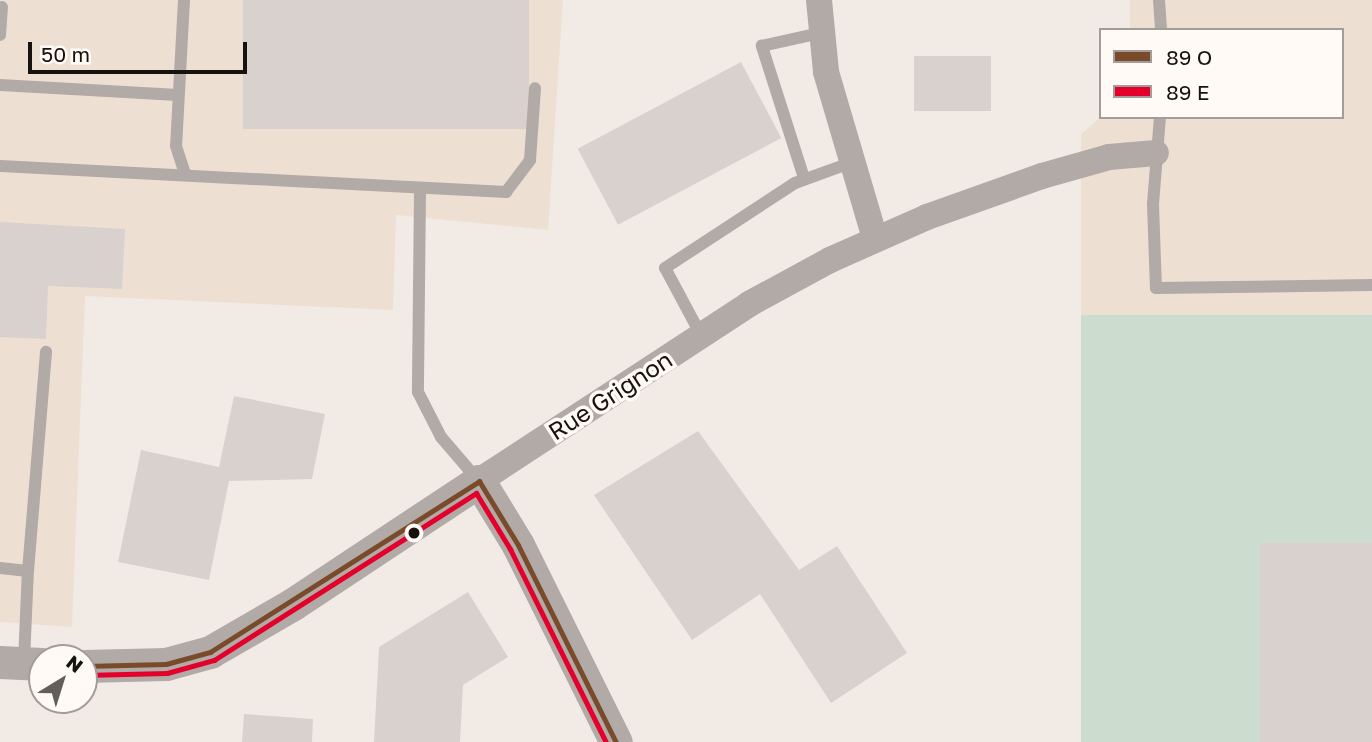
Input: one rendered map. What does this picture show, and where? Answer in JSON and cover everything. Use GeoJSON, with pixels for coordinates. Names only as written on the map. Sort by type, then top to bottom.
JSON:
{"type":"FeatureCollection","features":[{"type":"Feature","properties":{"kind":"street"},"geometry":{"type":"LineString","coordinates":[[819,0],[820,33],[850,163],[876,239]]}},
{"type":"Feature","properties":{"kind":"street","name":"Rue Grignon"},"geometry":{"type":"LineString","coordinates":[[98,666],[166,664],[210,652],[293,604],[701,335],[801,275],[876,239],[1068,168],[1156,153]]}},
{"type":"Feature","properties":{"kind":"street"},"geometry":{"type":"LineString","coordinates":[[479,481],[518,545],[616,742]]}},
{"type":"Feature","properties":{"kind":"lane"},"geometry":{"type":"LineString","coordinates":[[184,0],[176,146],[185,174]]}},
{"type":"Feature","properties":{"kind":"lane"},"geometry":{"type":"LineString","coordinates":[[1159,0],[1161,28]]}},
{"type":"Feature","properties":{"kind":"lane"},"geometry":{"type":"LineString","coordinates":[[0,35],[2,8]]}},
{"type":"Feature","properties":{"kind":"lane"},"geometry":{"type":"LineString","coordinates":[[804,178],[762,46],[820,33]]}},
{"type":"Feature","properties":{"kind":"lane"},"geometry":{"type":"LineString","coordinates":[[0,85],[178,95]]}},
{"type":"Feature","properties":{"kind":"lane"},"geometry":{"type":"LineString","coordinates":[[0,166],[185,174],[420,191],[506,192],[518,182],[530,160],[535,88]]}},
{"type":"Feature","properties":{"kind":"lane"},"geometry":{"type":"LineString","coordinates":[[1160,119],[1156,153],[1156,288],[1372,285]]}},
{"type":"Feature","properties":{"kind":"lane"},"geometry":{"type":"LineString","coordinates":[[701,335],[664,268],[804,178],[850,163]]}},
{"type":"Feature","properties":{"kind":"lane"},"geometry":{"type":"LineString","coordinates":[[420,191],[418,392],[441,438],[479,481]]}},
{"type":"Feature","properties":{"kind":"lane"},"geometry":{"type":"LineString","coordinates":[[22,663],[46,352]]}},
{"type":"Feature","properties":{"kind":"lane"},"geometry":{"type":"LineString","coordinates":[[0,568],[28,570]]}},
{"type":"Feature","properties":{"kind":"shaded area"},"geometry":{"type":"Polygon","coordinates":[[[0,0],[563,0],[548,230],[396,215],[393,310],[85,296],[72,627],[0,622],[0,0]]]}},
{"type":"Feature","properties":{"kind":"shaded area"},"geometry":{"type":"Polygon","coordinates":[[[1130,0],[1372,0],[1372,315],[1081,318],[1081,134],[1099,119],[1344,119],[1344,28],[1130,28],[1130,0]]]}},
{"type":"Feature","properties":{"kind":"green space"},"geometry":{"type":"Polygon","coordinates":[[[1081,315],[1372,315],[1372,742],[1081,742],[1081,315]]]}},
{"type":"Feature","properties":{"kind":"building"},"geometry":{"type":"Polygon","coordinates":[[[243,0],[529,0],[529,129],[243,129],[243,0]]]}},
{"type":"Feature","properties":{"kind":"building"},"geometry":{"type":"Polygon","coordinates":[[[914,56],[991,56],[991,111],[914,111],[914,56]]]}},
{"type":"Feature","properties":{"kind":"building"},"geometry":{"type":"Polygon","coordinates":[[[741,62],[781,138],[618,225],[578,149],[741,62]]]}},
{"type":"Feature","properties":{"kind":"building"},"geometry":{"type":"Polygon","coordinates":[[[0,222],[125,229],[122,289],[48,286],[46,339],[0,337],[0,222]]]}},
{"type":"Feature","properties":{"kind":"building"},"geometry":{"type":"Polygon","coordinates":[[[234,396],[325,414],[312,479],[229,481],[209,580],[118,562],[141,450],[219,467],[234,396]]]}},
{"type":"Feature","properties":{"kind":"building"},"geometry":{"type":"Polygon","coordinates":[[[698,431],[799,570],[837,546],[907,653],[831,703],[760,594],[692,640],[594,495],[698,431]]]}},
{"type":"Feature","properties":{"kind":"building"},"geometry":{"type":"Polygon","coordinates":[[[1260,543],[1372,543],[1372,742],[1260,742],[1260,543]]]}},
{"type":"Feature","properties":{"kind":"building"},"geometry":{"type":"Polygon","coordinates":[[[468,592],[508,657],[463,685],[460,742],[374,742],[379,647],[468,592]]]}},
{"type":"Feature","properties":{"kind":"building"},"geometry":{"type":"Polygon","coordinates":[[[244,714],[313,719],[312,742],[242,742],[244,714]]]}},
{"type":"Feature","properties":{"kind":"transit line"},"geometry":{"type":"LineString","coordinates":[[98,666],[166,664],[210,652],[479,481],[518,545],[616,742]]}},
{"type":"Feature","properties":{"kind":"transit line"},"geometry":{"type":"LineString","coordinates":[[98,675],[167,673],[214,660],[476,493],[510,549],[606,742]]}}]}
